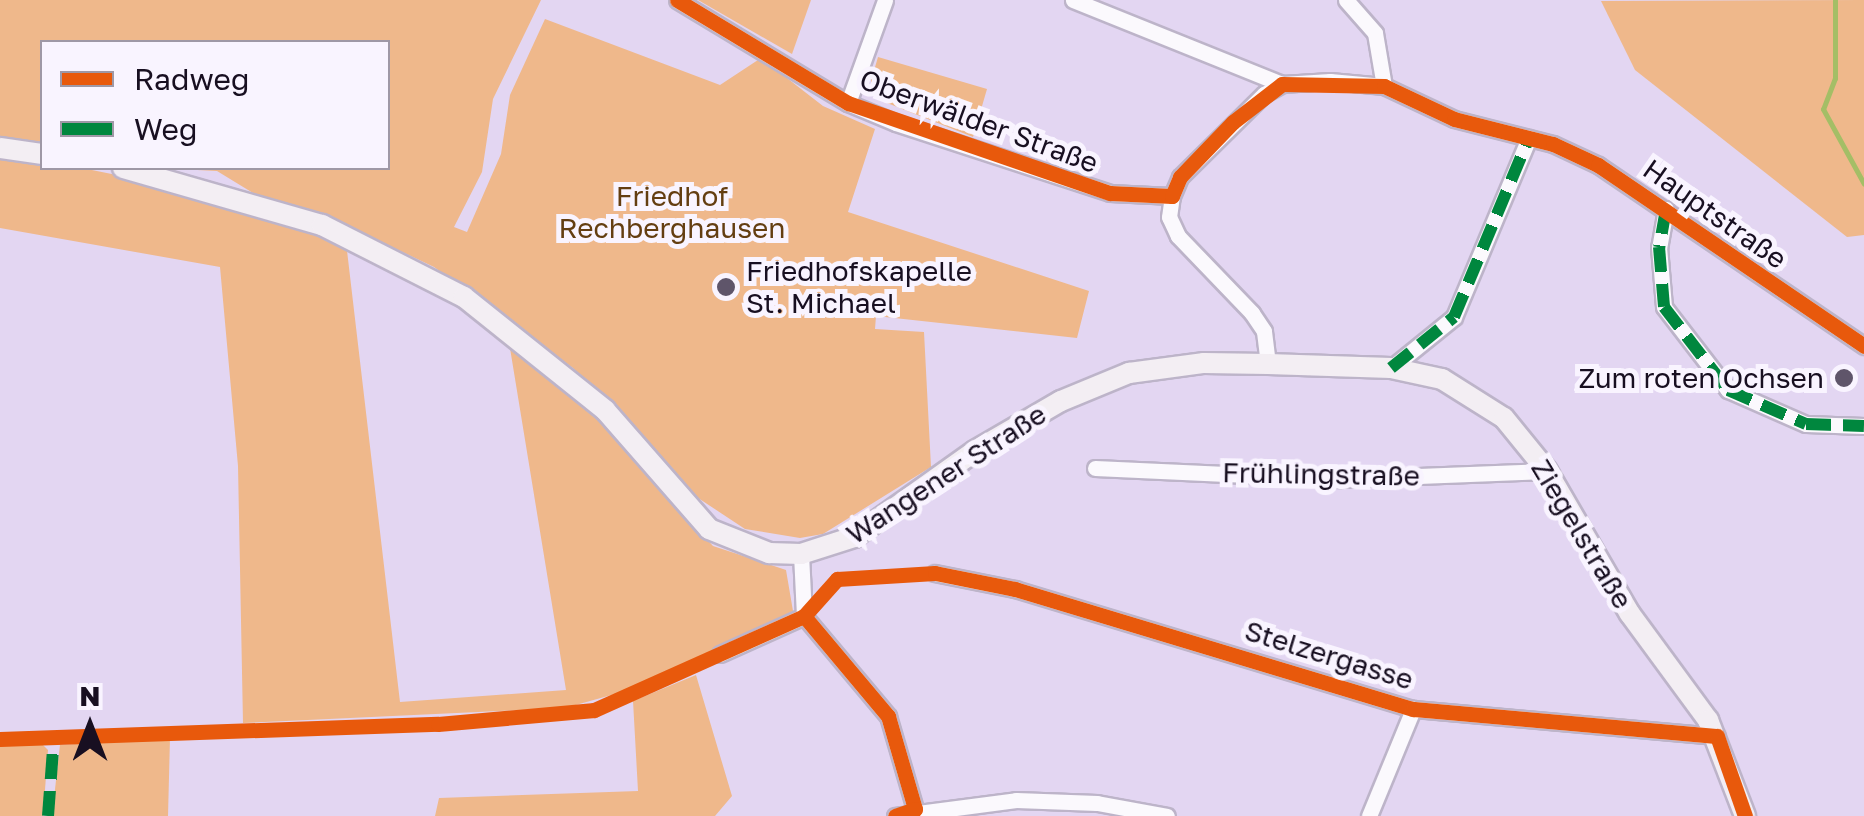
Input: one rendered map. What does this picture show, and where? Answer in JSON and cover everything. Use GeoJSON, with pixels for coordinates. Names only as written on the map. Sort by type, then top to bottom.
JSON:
{"type":"FeatureCollection","features":[{"type":"Feature","properties":{"kind":"street","name":"Oberwälder Straße"},"geometry":{"type":"LineString","coordinates":[[677,0],[848,103],[1110,193],[1172,196]]}},
{"type":"Feature","properties":{"kind":"street"},"geometry":{"type":"LineString","coordinates":[[848,103],[885,0]]}},
{"type":"Feature","properties":{"kind":"street"},"geometry":{"type":"LineString","coordinates":[[1073,0],[1282,84],[1384,86],[1454,119],[1529,138],[1454,317],[1391,368]]}},
{"type":"Feature","properties":{"kind":"street"},"geometry":{"type":"LineString","coordinates":[[1346,0],[1375,33],[1384,86]]}},
{"type":"Feature","properties":{"kind":"street"},"geometry":{"type":"LineString","coordinates":[[1363,0],[1364,18]]}},
{"type":"Feature","properties":{"kind":"street"},"geometry":{"type":"LineString","coordinates":[[1268,364],[1258,322],[1178,236],[1169,217],[1180,176],[1233,122],[1282,84]]}},
{"type":"Feature","properties":{"kind":"street","name":"Hauptstraße"},"geometry":{"type":"LineString","coordinates":[[1529,138],[1598,165],[1864,346]]}},
{"type":"Feature","properties":{"kind":"street"},"geometry":{"type":"LineString","coordinates":[[0,148],[40,154]]}},
{"type":"Feature","properties":{"kind":"street","name":"Wangener Straße"},"geometry":{"type":"LineString","coordinates":[[132,170],[282,210],[415,268],[560,370],[605,410],[709,529],[752,548],[800,554],[854,537],[975,451],[1097,384],[1166,366],[1268,364]]}},
{"type":"Feature","properties":{"kind":"street"},"geometry":{"type":"LineString","coordinates":[[1666,209],[1659,247],[1664,307],[1728,390],[1806,424],[1864,426]]}},
{"type":"Feature","properties":{"kind":"street","name":"Ziegelstraße"},"geometry":{"type":"LineString","coordinates":[[1268,364],[1391,368],[1442,378],[1473,394],[1504,418],[1547,472],[1630,614],[1717,736],[1745,816]]}},
{"type":"Feature","properties":{"kind":"street","name":"Frühlingstraße"},"geometry":{"type":"LineString","coordinates":[[1095,468],[1340,479],[1547,472]]}},
{"type":"Feature","properties":{"kind":"street"},"geometry":{"type":"LineString","coordinates":[[800,554],[804,616],[864,680],[888,716],[915,809]]}},
{"type":"Feature","properties":{"kind":"street","name":"Stelzergasse"},"geometry":{"type":"LineString","coordinates":[[935,573],[1015,589],[1413,709],[1717,736]]}},
{"type":"Feature","properties":{"kind":"street"},"geometry":{"type":"LineString","coordinates":[[720,654],[804,616]]}},
{"type":"Feature","properties":{"kind":"street"},"geometry":{"type":"LineString","coordinates":[[1369,816],[1413,709]]}},
{"type":"Feature","properties":{"kind":"street"},"geometry":{"type":"LineString","coordinates":[[895,816],[915,809],[1097,803],[1166,816]]}},
{"type":"Feature","properties":{"kind":"green space","name":"Friedhof Rechberghausen"},"geometry":{"type":"Polygon","coordinates":[[[0,0],[541,0],[493,99],[482,172],[454,227],[467,232],[501,154],[510,95],[545,19],[720,85],[761,58],[823,106],[875,129],[848,212],[1089,291],[1077,338],[876,316],[875,329],[924,332],[931,467],[823,534],[800,538],[745,529],[689,492],[573,368],[434,267],[350,227],[253,193],[217,171],[197,170],[390,170],[390,40],[40,40],[40,146],[0,140],[0,0]]]}},
{"type":"Feature","properties":{"kind":"green space"},"geometry":{"type":"Polygon","coordinates":[[[698,0],[811,0],[792,54],[698,0]]]}},
{"type":"Feature","properties":{"kind":"green space"},"geometry":{"type":"Polygon","coordinates":[[[1864,0],[1864,235],[1847,237],[1635,70],[1601,1],[1864,0]]]}},
{"type":"Feature","properties":{"kind":"green space"},"geometry":{"type":"Polygon","coordinates":[[[878,57],[987,89],[973,137],[877,99],[871,81],[878,57]]]}},
{"type":"Feature","properties":{"kind":"green space"},"geometry":{"type":"Polygon","coordinates":[[[0,155],[40,160],[40,170],[92,170],[166,185],[346,242],[400,702],[566,690],[508,336],[564,383],[713,546],[786,570],[793,611],[640,687],[565,708],[243,723],[238,466],[220,267],[0,228],[0,155]]]}},
{"type":"Feature","properties":{"kind":"green space"},"geometry":{"type":"Polygon","coordinates":[[[696,675],[732,796],[715,816],[435,816],[439,798],[638,791],[633,701],[696,675]]]}},
{"type":"Feature","properties":{"kind":"green space"},"geometry":{"type":"Polygon","coordinates":[[[170,738],[168,816],[52,816],[60,745],[170,738]]]}},
{"type":"Feature","properties":{"kind":"green space"},"geometry":{"type":"Polygon","coordinates":[[[38,740],[48,750],[43,816],[0,816],[0,742],[38,740]]]}},
{"type":"Feature","properties":{"kind":"waterway"},"geometry":{"type":"LineString","coordinates":[[1835,0],[1835,78],[1823,109],[1864,184]]}},
{"type":"Feature","properties":{"kind":"marked path"},"geometry":{"type":"LineString","coordinates":[[1391,368],[1454,317],[1529,138],[1538,140]]}},
{"type":"Feature","properties":{"kind":"marked path"},"geometry":{"type":"LineString","coordinates":[[1666,209],[1659,247],[1664,307],[1728,390],[1806,424],[1864,426]]}},
{"type":"Feature","properties":{"kind":"marked path"},"geometry":{"type":"LineString","coordinates":[[48,816],[54,737]]}},
{"type":"Feature","properties":{"kind":"cycle path"},"geometry":{"type":"LineString","coordinates":[[677,0],[848,103],[1110,193],[1172,196],[1180,177],[1233,122],[1282,84],[1384,86],[1454,119],[1553,144],[1598,165],[1864,346]]}},
{"type":"Feature","properties":{"kind":"cycle path"},"geometry":{"type":"LineString","coordinates":[[0,739],[438,724],[594,710],[804,616],[837,579],[935,573],[1015,589],[1413,709],[1717,736],[1745,816]]}},
{"type":"Feature","properties":{"kind":"cycle path"},"geometry":{"type":"LineString","coordinates":[[804,616],[888,716],[915,809],[895,816]]}},
{"type":"Feature","properties":{"kind":"place","name":"Friedhofskapelle St. Michael"},"geometry":{"type":"Point","coordinates":[726,287]}},
{"type":"Feature","properties":{"kind":"place","name":"Zum roten Ochsen"},"geometry":{"type":"Point","coordinates":[1844,378]}}]}
